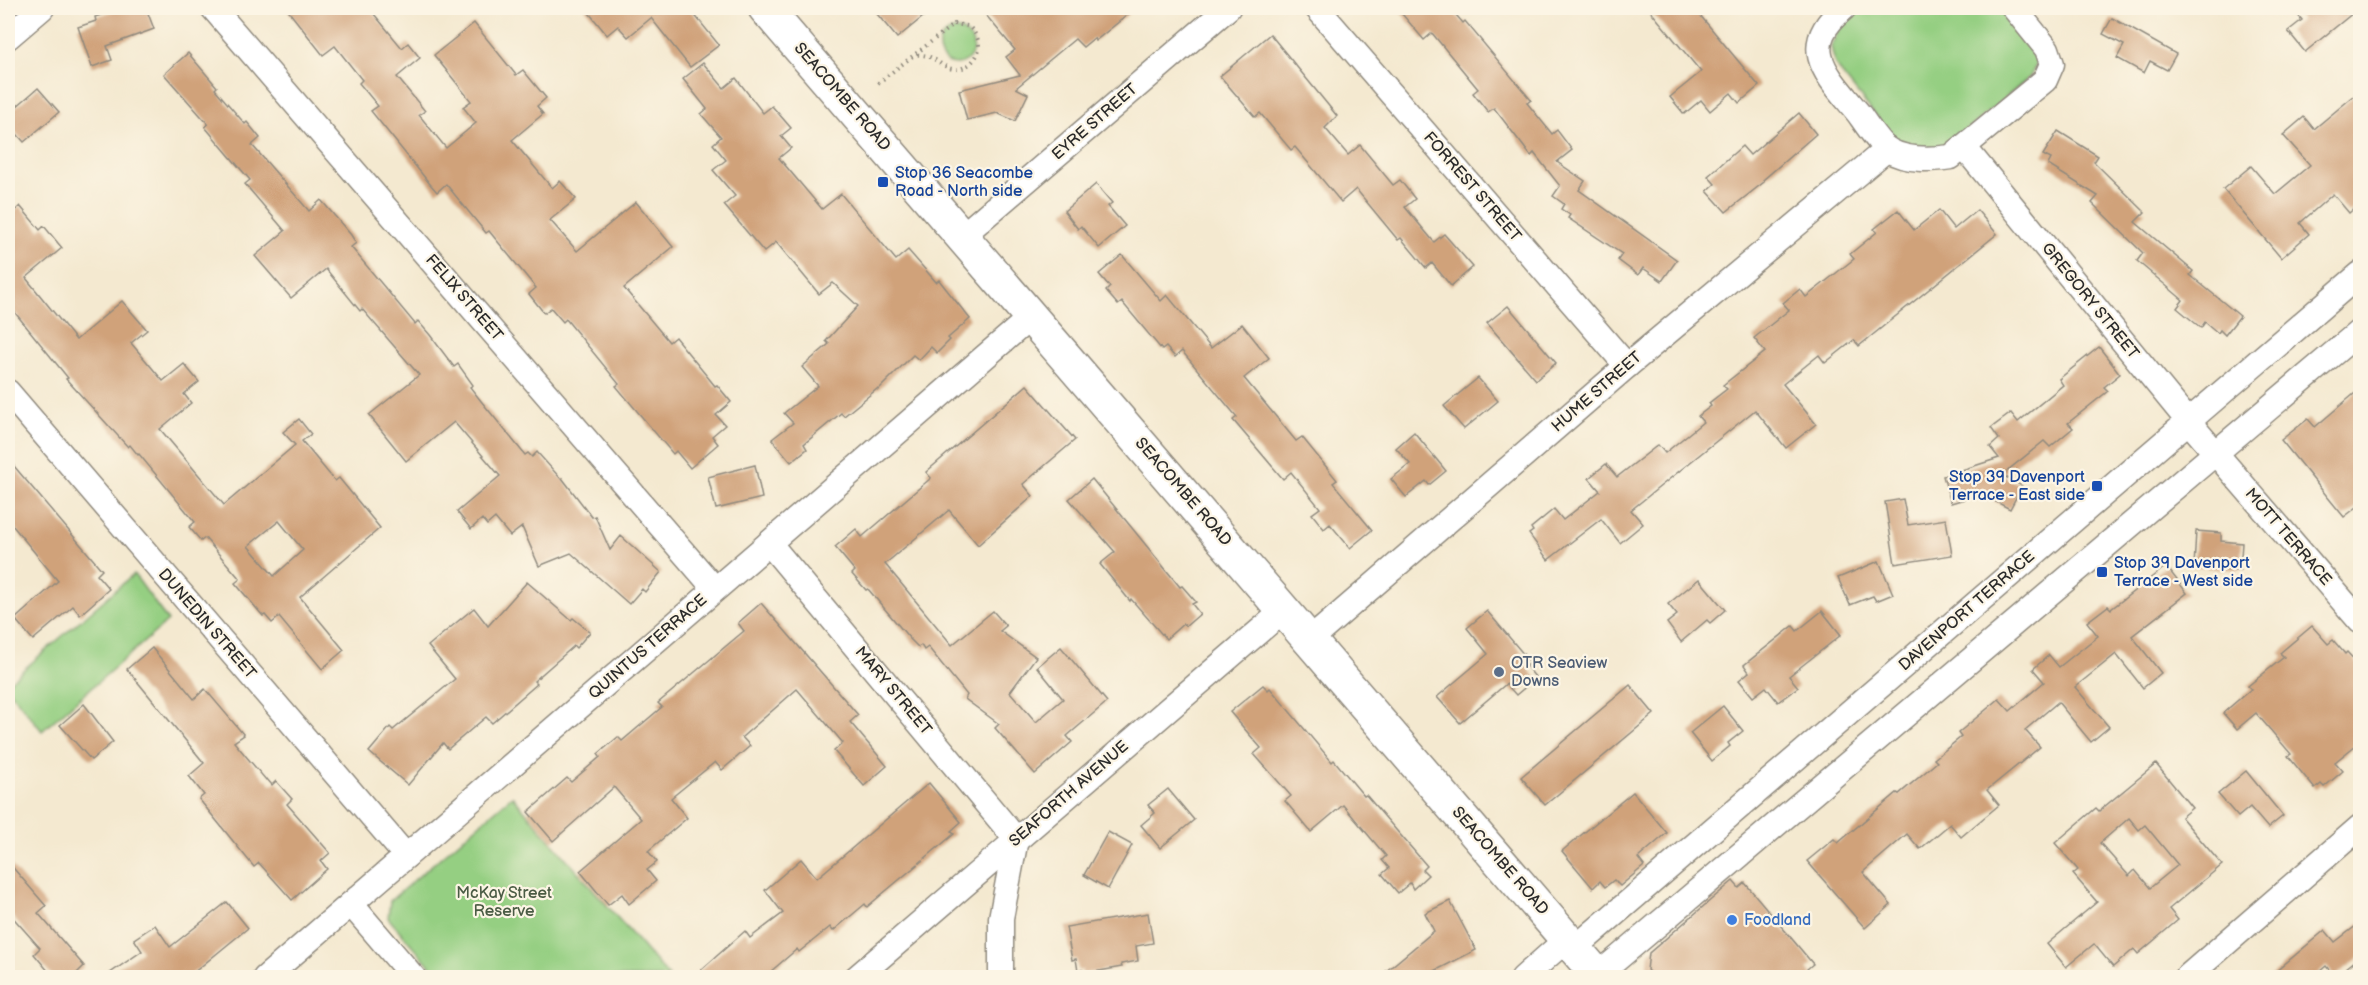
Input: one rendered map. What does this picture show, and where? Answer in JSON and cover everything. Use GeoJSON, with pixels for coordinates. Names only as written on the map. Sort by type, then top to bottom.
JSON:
{"type":"FeatureCollection","features":[{"type":"Feature","properties":{"kind":"main road","name":"SEACOMBE ROAD"},"geometry":{"type":"LineString","coordinates":[[765,8],[1599,976]]}},
{"type":"Feature","properties":{"kind":"street"},"geometry":{"type":"LineString","coordinates":[[8,37],[42,8]]}},
{"type":"Feature","properties":{"kind":"street","name":"FELIX STREET"},"geometry":{"type":"LineString","coordinates":[[213,8],[715,590]]}},
{"type":"Feature","properties":{"kind":"street","name":"EYRE STREET"},"geometry":{"type":"LineString","coordinates":[[962,236],[1228,8]]}},
{"type":"Feature","properties":{"kind":"street","name":"FORREST STREET"},"geometry":{"type":"LineString","coordinates":[[1317,8],[1627,366]]}},
{"type":"Feature","properties":{"kind":"street"},"geometry":{"type":"LineString","coordinates":[[1844,8],[1831,18],[1818,45],[1823,70],[1887,149],[1915,159],[1934,160],[1951,157],[2045,80],[2052,64],[2048,50],[2014,8]]}},
{"type":"Feature","properties":{"kind":"street","name":"GREGORY STREET"},"geometry":{"type":"LineString","coordinates":[[1964,147],[2216,454]]}},
{"type":"Feature","properties":{"kind":"street","name":"HUME STREET"},"geometry":{"type":"LineString","coordinates":[[1310,640],[1627,366],[1887,149]]}},
{"type":"Feature","properties":{"kind":"street","name":"DAVENPORT TERRACE"},"geometry":{"type":"LineString","coordinates":[[1523,978],[1571,944],[2361,274]]}},
{"type":"Feature","properties":{"kind":"street","name":"QUINTUS TERRACE"},"geometry":{"type":"LineString","coordinates":[[265,978],[1031,317]]}},
{"type":"Feature","properties":{"kind":"street"},"geometry":{"type":"LineString","coordinates":[[1599,976],[2361,331]]}},
{"type":"Feature","properties":{"kind":"street","name":"DUNEDIN STREET"},"geometry":{"type":"LineString","coordinates":[[8,392],[406,856]]}},
{"type":"Feature","properties":{"kind":"street","name":"MOTT TERRACE"},"geometry":{"type":"LineString","coordinates":[[2216,454],[2361,621]]}},
{"type":"Feature","properties":{"kind":"street","name":"MARY STREET"},"geometry":{"type":"LineString","coordinates":[[769,543],[1016,839]]}},
{"type":"Feature","properties":{"kind":"street","name":"SEAFORTH AVENUE"},"geometry":{"type":"LineString","coordinates":[[855,978],[1284,610]]}},
{"type":"Feature","properties":{"kind":"street"},"geometry":{"type":"LineString","coordinates":[[2186,978],[2361,827]]}},
{"type":"Feature","properties":{"kind":"street"},"geometry":{"type":"LineString","coordinates":[[1001,978],[1001,918],[1016,839]]}},
{"type":"Feature","properties":{"kind":"street"},"geometry":{"type":"LineString","coordinates":[[351,904],[414,978]]}},
{"type":"Feature","properties":{"kind":"path"},"geometry":{"type":"LineString","coordinates":[[879,83],[913,55],[954,24],[968,26],[978,39],[979,46],[974,60],[962,68],[953,69],[930,56],[913,55]]}},
{"type":"Feature","properties":{"kind":"green space"},"geometry":{"type":"Polygon","coordinates":[[[1863,8],[2003,8],[2034,47],[2037,63],[2030,77],[1945,148],[1913,149],[1894,139],[1835,65],[1831,46],[1840,27],[1863,8]]]}},
{"type":"Feature","properties":{"kind":"green space"},"geometry":{"type":"Polygon","coordinates":[[[956,30],[968,35],[973,47],[968,59],[956,64],[944,59],[939,47],[944,35],[956,30]]]}},
{"type":"Feature","properties":{"kind":"green space"},"geometry":{"type":"Polygon","coordinates":[[[134,574],[168,621],[42,731],[8,689],[8,683],[134,574]]]}},
{"type":"Feature","properties":{"kind":"green space","name":"McKay Street Reserve"},"geometry":{"type":"Polygon","coordinates":[[[512,796],[669,977],[440,977],[388,918],[390,901],[512,796]]]}},
{"type":"Feature","properties":{"kind":"building"},"geometry":{"type":"Polygon","coordinates":[[[121,8],[146,8],[154,29],[107,46],[112,60],[92,67],[78,27],[96,21],[95,17],[121,8]]]}},
{"type":"Feature","properties":{"kind":"building"},"geometry":{"type":"Polygon","coordinates":[[[286,8],[369,8],[402,48],[408,43],[420,58],[397,77],[425,111],[419,115],[446,148],[476,123],[463,107],[471,101],[434,55],[474,23],[516,75],[523,70],[546,98],[537,106],[543,114],[512,140],[552,188],[560,181],[576,199],[550,220],[577,251],[636,202],[673,247],[624,288],[669,342],[675,337],[731,402],[716,415],[725,425],[712,436],[718,444],[690,468],[676,451],[673,454],[616,386],[619,384],[566,319],[563,322],[551,308],[544,313],[529,294],[536,288],[489,231],[486,233],[446,184],[437,192],[430,184],[371,111],[378,106],[359,83],[362,80],[335,46],[323,55],[286,8]]]}},
{"type":"Feature","properties":{"kind":"building"},"geometry":{"type":"Polygon","coordinates":[[[585,8],[689,8],[719,45],[690,67],[651,18],[628,37],[618,26],[607,35],[585,8]]]}},
{"type":"Feature","properties":{"kind":"building"},"geometry":{"type":"Polygon","coordinates":[[[872,8],[934,8],[897,38],[872,8]]]}},
{"type":"Feature","properties":{"kind":"building"},"geometry":{"type":"Polygon","coordinates":[[[980,8],[1136,8],[1095,41],[1094,38],[1083,47],[1075,39],[1016,88],[1028,94],[1015,121],[997,113],[967,120],[959,90],[1020,75],[1006,57],[1015,50],[980,8]]]}},
{"type":"Feature","properties":{"kind":"building"},"geometry":{"type":"Polygon","coordinates":[[[1397,8],[1450,8],[1463,23],[1465,21],[1531,100],[1527,103],[1552,134],[1557,130],[1572,150],[1557,162],[1585,181],[1579,190],[1677,260],[1662,281],[1643,268],[1638,275],[1618,260],[1622,254],[1568,218],[1570,215],[1561,209],[1564,204],[1553,196],[1560,186],[1534,153],[1531,156],[1494,108],[1488,112],[1473,93],[1478,89],[1432,33],[1424,40],[1397,8]]]}},
{"type":"Feature","properties":{"kind":"building"},"geometry":{"type":"Polygon","coordinates":[[[1648,8],[1694,8],[1759,86],[1739,103],[1731,93],[1710,111],[1701,100],[1684,114],[1670,97],[1701,72],[1648,8]]]}},
{"type":"Feature","properties":{"kind":"building"},"geometry":{"type":"Polygon","coordinates":[[[2292,8],[2359,8],[2305,52],[2288,31],[2302,20],[2292,8]]]}},
{"type":"Feature","properties":{"kind":"building"},"geometry":{"type":"Polygon","coordinates":[[[2112,18],[2176,54],[2167,70],[2150,61],[2144,73],[2117,58],[2124,45],[2103,34],[2112,18]]]}},
{"type":"Feature","properties":{"kind":"building"},"geometry":{"type":"Polygon","coordinates":[[[1270,34],[1337,116],[1325,128],[1348,155],[1360,145],[1393,185],[1400,180],[1415,199],[1405,207],[1434,242],[1444,234],[1473,267],[1451,286],[1432,263],[1426,268],[1401,238],[1398,240],[1356,189],[1341,202],[1295,147],[1291,150],[1260,113],[1255,117],[1220,76],[1270,34]]]}},
{"type":"Feature","properties":{"kind":"building"},"geometry":{"type":"Polygon","coordinates":[[[188,53],[217,87],[215,89],[260,138],[252,145],[309,211],[321,200],[351,235],[356,243],[351,247],[415,324],[418,321],[454,367],[458,364],[473,385],[470,387],[525,455],[528,453],[532,457],[537,452],[562,478],[592,517],[595,516],[610,550],[621,536],[661,572],[645,592],[642,589],[629,604],[571,553],[539,566],[522,527],[510,536],[495,518],[487,525],[482,519],[471,529],[457,512],[500,476],[454,422],[406,461],[369,415],[419,375],[362,309],[360,311],[326,269],[291,298],[255,256],[285,231],[245,184],[250,180],[205,127],[208,124],[164,74],[188,53]]]}},
{"type":"Feature","properties":{"kind":"building"},"geometry":{"type":"Polygon","coordinates":[[[703,63],[724,88],[736,78],[763,113],[772,106],[791,128],[781,136],[791,148],[779,158],[822,209],[841,194],[896,260],[908,250],[936,282],[939,280],[970,319],[948,338],[950,340],[937,353],[931,347],[919,360],[913,355],[878,390],[844,416],[841,413],[804,444],[807,449],[791,462],[772,439],[793,423],[784,413],[818,386],[802,367],[829,344],[826,341],[858,306],[833,283],[819,294],[776,242],[764,252],[724,205],[735,196],[713,170],[726,160],[713,144],[721,137],[701,114],[707,109],[683,79],[703,63]]]}},
{"type":"Feature","properties":{"kind":"building"},"geometry":{"type":"Polygon","coordinates":[[[38,88],[59,112],[24,142],[8,124],[8,114],[38,88]]]}},
{"type":"Feature","properties":{"kind":"building"},"geometry":{"type":"Polygon","coordinates":[[[2361,90],[2361,203],[2349,213],[2333,194],[2300,223],[2309,234],[2281,258],[2223,189],[2251,166],[2275,194],[2310,165],[2283,135],[2304,117],[2314,129],[2361,90]]]}},
{"type":"Feature","properties":{"kind":"building"},"geometry":{"type":"Polygon","coordinates":[[[1799,113],[1816,134],[1763,180],[1764,182],[1726,212],[1707,191],[1715,184],[1708,176],[1742,146],[1750,155],[1799,113]]]}},
{"type":"Feature","properties":{"kind":"building"},"geometry":{"type":"Polygon","coordinates":[[[2058,131],[2098,156],[2094,162],[2145,212],[2135,222],[2193,271],[2190,275],[2240,316],[2225,335],[2220,330],[2218,333],[2205,322],[2201,328],[2177,308],[2183,300],[2137,261],[2143,253],[2092,203],[2098,196],[2048,165],[2051,159],[2043,155],[2058,131]]]}},
{"type":"Feature","properties":{"kind":"building"},"geometry":{"type":"Polygon","coordinates":[[[1096,184],[1112,203],[1108,206],[1125,226],[1099,248],[1081,226],[1078,229],[1064,211],[1096,184]]]}},
{"type":"Feature","properties":{"kind":"building"},"geometry":{"type":"Polygon","coordinates":[[[20,206],[40,230],[44,226],[62,248],[26,278],[76,340],[122,301],[147,330],[131,343],[163,381],[184,364],[199,382],[184,394],[191,403],[160,429],[224,505],[295,445],[283,432],[299,419],[311,434],[302,441],[335,481],[339,478],[380,528],[300,597],[344,650],[322,669],[279,617],[272,623],[265,615],[263,616],[235,583],[240,579],[205,538],[201,541],[189,527],[195,522],[139,454],[130,445],[128,447],[66,379],[68,378],[8,304],[8,217],[20,206]],[[279,521],[248,546],[274,576],[303,550],[279,521]]]}},
{"type":"Feature","properties":{"kind":"building"},"geometry":{"type":"Polygon","coordinates":[[[1898,210],[1914,230],[1939,210],[1954,229],[1977,210],[1997,234],[1859,346],[1854,340],[1825,363],[1819,355],[1783,384],[1816,424],[1786,448],[1755,410],[1631,510],[1643,524],[1620,543],[1601,519],[1548,560],[1529,534],[1533,531],[1531,528],[1554,509],[1563,520],[1600,491],[1589,478],[1606,464],[1617,477],[1658,445],[1665,453],[1703,422],[1698,416],[1711,406],[1709,403],[1727,389],[1723,385],[1765,352],[1754,338],[1789,310],[1783,303],[1800,289],[1806,297],[1854,259],[1850,254],[1877,232],[1874,229],[1898,210]]]}},
{"type":"Feature","properties":{"kind":"building"},"geometry":{"type":"Polygon","coordinates":[[[1122,255],[1161,301],[1167,295],[1211,348],[1242,324],[1269,358],[1244,378],[1296,441],[1302,437],[1337,480],[1333,483],[1372,530],[1350,548],[1330,524],[1324,529],[1312,514],[1320,508],[1291,472],[1283,479],[1233,420],[1237,417],[1182,351],[1175,357],[1166,347],[1162,350],[1122,302],[1118,305],[1106,291],[1110,287],[1099,274],[1122,255]]]}},
{"type":"Feature","properties":{"kind":"building"},"geometry":{"type":"Polygon","coordinates":[[[1508,306],[1556,363],[1536,380],[1487,323],[1508,306]]]}},
{"type":"Feature","properties":{"kind":"building"},"geometry":{"type":"Polygon","coordinates":[[[2099,347],[2120,374],[2104,387],[2108,391],[2068,423],[2073,428],[2050,447],[2044,441],[2002,475],[2022,486],[2010,509],[1981,494],[1951,503],[1943,476],[1999,458],[1990,447],[1999,439],[1991,428],[2011,413],[2018,422],[2063,385],[2059,379],[2099,347]]]}},
{"type":"Feature","properties":{"kind":"building"},"geometry":{"type":"Polygon","coordinates":[[[1478,378],[1498,401],[1464,429],[1444,406],[1478,378]]]}},
{"type":"Feature","properties":{"kind":"building"},"geometry":{"type":"Polygon","coordinates":[[[1027,385],[1075,440],[1023,484],[1033,496],[978,545],[949,510],[885,564],[952,645],[993,611],[1006,626],[1000,631],[1036,657],[1010,692],[1036,722],[1063,699],[1037,667],[1061,647],[1107,702],[1067,736],[1072,742],[1035,774],[995,728],[999,724],[965,699],[967,695],[928,647],[924,650],[921,645],[918,647],[910,639],[868,589],[866,590],[852,574],[855,571],[835,547],[856,529],[862,537],[931,478],[926,472],[1027,385]]]}},
{"type":"Feature","properties":{"kind":"building"},"geometry":{"type":"Polygon","coordinates":[[[2361,388],[2361,504],[2344,517],[2281,440],[2308,419],[2315,427],[2361,388]]]}},
{"type":"Feature","properties":{"kind":"building"},"geometry":{"type":"Polygon","coordinates":[[[1414,432],[1446,471],[1429,485],[1426,481],[1406,497],[1391,479],[1410,464],[1396,448],[1414,432]]]}},
{"type":"Feature","properties":{"kind":"building"},"geometry":{"type":"Polygon","coordinates":[[[8,459],[102,570],[97,575],[109,589],[80,615],[73,606],[33,640],[15,619],[58,581],[8,520],[8,459]]]}},
{"type":"Feature","properties":{"kind":"building"},"geometry":{"type":"Polygon","coordinates":[[[755,465],[762,498],[716,509],[708,477],[755,465]]]}},
{"type":"Feature","properties":{"kind":"building"},"geometry":{"type":"Polygon","coordinates":[[[1092,479],[1180,587],[1182,586],[1196,602],[1192,604],[1200,614],[1186,626],[1183,624],[1166,639],[1131,599],[1130,601],[1100,564],[1115,552],[1069,499],[1092,479]]]}},
{"type":"Feature","properties":{"kind":"building"},"geometry":{"type":"Polygon","coordinates":[[[1903,499],[1908,525],[1946,519],[1952,555],[1895,564],[1885,502],[1903,499]]]}},
{"type":"Feature","properties":{"kind":"building"},"geometry":{"type":"Polygon","coordinates":[[[2196,531],[2221,533],[2221,541],[2242,543],[2240,570],[2194,567],[2196,531]]]}},
{"type":"Feature","properties":{"kind":"building"},"geometry":{"type":"Polygon","coordinates":[[[1879,561],[1893,594],[1876,601],[1873,596],[1850,605],[1838,578],[1879,561]]]}},
{"type":"Feature","properties":{"kind":"building"},"geometry":{"type":"Polygon","coordinates":[[[2166,566],[2187,593],[2132,636],[2161,673],[2143,688],[2116,654],[2075,687],[2109,727],[2091,742],[2058,702],[2025,730],[2040,747],[1987,790],[1999,805],[1961,837],[1950,824],[1920,849],[1907,834],[1863,872],[1891,905],[1865,928],[1807,861],[1834,839],[1838,843],[1937,762],[1934,759],[1961,737],[1958,733],[1999,699],[2010,711],[2044,682],[2033,669],[2049,655],[2059,667],[2098,636],[2087,622],[2108,606],[2111,609],[2166,566]]]}},
{"type":"Feature","properties":{"kind":"building"},"geometry":{"type":"Polygon","coordinates":[[[1699,579],[1725,610],[1710,623],[1707,620],[1681,642],[1667,623],[1677,615],[1668,604],[1699,579]]]}},
{"type":"Feature","properties":{"kind":"building"},"geometry":{"type":"Polygon","coordinates":[[[527,582],[571,620],[573,618],[590,632],[576,648],[574,646],[534,681],[537,684],[492,723],[486,717],[448,749],[443,743],[408,785],[369,752],[390,727],[393,730],[455,679],[428,646],[474,608],[488,626],[527,582]]]}},
{"type":"Feature","properties":{"kind":"building"},"geometry":{"type":"Polygon","coordinates":[[[761,603],[858,715],[850,722],[887,766],[864,786],[834,751],[843,743],[797,689],[742,737],[750,746],[722,770],[715,762],[671,798],[687,818],[648,851],[657,862],[647,870],[656,881],[629,904],[622,894],[608,905],[580,871],[641,819],[614,787],[553,841],[528,812],[567,778],[571,782],[600,757],[598,754],[618,737],[622,741],[662,707],[658,703],[744,631],[738,623],[761,603]]]}},
{"type":"Feature","properties":{"kind":"building","name":"OTR Seaview Downs"},"geometry":{"type":"Polygon","coordinates":[[[1487,611],[1531,663],[1526,666],[1536,678],[1516,695],[1506,684],[1460,723],[1437,697],[1488,654],[1467,628],[1487,611]]]}},
{"type":"Feature","properties":{"kind":"building"},"geometry":{"type":"Polygon","coordinates":[[[1822,611],[1841,635],[1789,676],[1798,687],[1778,702],[1766,687],[1753,697],[1739,680],[1749,672],[1744,665],[1793,626],[1797,631],[1822,611]]]}},
{"type":"Feature","properties":{"kind":"building"},"geometry":{"type":"Polygon","coordinates":[[[2312,626],[2328,644],[2333,640],[2361,667],[2361,741],[2335,762],[2343,771],[2324,787],[2321,784],[2315,789],[2288,756],[2291,754],[2256,713],[2237,729],[2223,713],[2251,689],[2248,686],[2284,657],[2280,653],[2312,626]]]}},
{"type":"Feature","properties":{"kind":"building"},"geometry":{"type":"Polygon","coordinates":[[[152,648],[194,699],[205,689],[244,735],[234,742],[266,780],[272,785],[276,781],[292,799],[287,804],[330,853],[321,861],[327,869],[292,900],[259,863],[254,867],[199,799],[204,795],[189,776],[204,763],[127,669],[152,648]]]}},
{"type":"Feature","properties":{"kind":"building"},"geometry":{"type":"Polygon","coordinates":[[[1263,685],[1268,690],[1270,688],[1332,762],[1334,760],[1364,796],[1366,795],[1427,866],[1423,870],[1428,875],[1413,889],[1410,883],[1398,893],[1382,874],[1389,868],[1382,860],[1386,856],[1343,805],[1311,832],[1285,801],[1291,796],[1254,754],[1261,748],[1230,712],[1263,685]]]}},
{"type":"Feature","properties":{"kind":"building"},"geometry":{"type":"Polygon","coordinates":[[[1630,685],[1654,714],[1545,805],[1521,777],[1630,685]]]}},
{"type":"Feature","properties":{"kind":"building"},"geometry":{"type":"Polygon","coordinates":[[[84,704],[113,742],[91,760],[60,725],[84,704]]]}},
{"type":"Feature","properties":{"kind":"building"},"geometry":{"type":"Polygon","coordinates":[[[1723,706],[1743,731],[1728,743],[1730,746],[1712,761],[1690,733],[1723,706]]]}},
{"type":"Feature","properties":{"kind":"building"},"geometry":{"type":"Polygon","coordinates":[[[2156,764],[2192,808],[2181,817],[2222,865],[2169,909],[2178,920],[2138,954],[2134,949],[2113,967],[2094,944],[2066,967],[2047,944],[2097,902],[2073,874],[2078,870],[2055,843],[2096,808],[2099,811],[2156,764]],[[2129,818],[2100,843],[2129,876],[2135,870],[2150,888],[2178,865],[2145,825],[2139,830],[2129,818]]]}},
{"type":"Feature","properties":{"kind":"building"},"geometry":{"type":"Polygon","coordinates":[[[2246,771],[2283,816],[2268,828],[2250,807],[2238,817],[2218,794],[2246,771]]]}},
{"type":"Feature","properties":{"kind":"building"},"geometry":{"type":"Polygon","coordinates":[[[929,783],[961,822],[951,831],[954,834],[867,907],[865,904],[833,931],[830,927],[799,952],[797,949],[763,978],[692,978],[745,931],[750,938],[783,913],[765,890],[801,859],[817,878],[929,783]]]}},
{"type":"Feature","properties":{"kind":"building"},"geometry":{"type":"Polygon","coordinates":[[[1168,789],[1194,820],[1160,848],[1141,825],[1155,813],[1148,805],[1168,789]]]}},
{"type":"Feature","properties":{"kind":"building"},"geometry":{"type":"Polygon","coordinates":[[[1633,792],[1667,833],[1638,858],[1644,866],[1620,886],[1614,880],[1605,887],[1600,881],[1593,888],[1562,851],[1633,792]]]}},
{"type":"Feature","properties":{"kind":"building"},"geometry":{"type":"Polygon","coordinates":[[[1108,832],[1132,845],[1108,889],[1084,875],[1108,832]]]}},
{"type":"Feature","properties":{"kind":"building"},"geometry":{"type":"Polygon","coordinates":[[[8,862],[46,906],[38,913],[84,966],[72,978],[54,978],[34,954],[40,948],[8,912],[8,862]]]}},
{"type":"Feature","properties":{"kind":"building","name":"Foodland"},"geometry":{"type":"Polygon","coordinates":[[[1733,881],[1739,888],[1745,883],[1813,964],[1807,969],[1814,978],[1654,978],[1647,970],[1649,953],[1733,881]]]}},
{"type":"Feature","properties":{"kind":"building"},"geometry":{"type":"Polygon","coordinates":[[[1450,901],[1476,950],[1421,978],[1378,978],[1434,931],[1425,913],[1450,901]]]}},
{"type":"Feature","properties":{"kind":"building"},"geometry":{"type":"Polygon","coordinates":[[[227,902],[248,928],[187,978],[103,978],[142,951],[134,939],[155,925],[170,947],[227,902]]]}},
{"type":"Feature","properties":{"kind":"building"},"geometry":{"type":"Polygon","coordinates":[[[1148,913],[1153,943],[1136,946],[1138,961],[1121,964],[1122,967],[1082,974],[1082,970],[1078,971],[1076,959],[1072,960],[1066,927],[1148,913]]]}},
{"type":"Feature","properties":{"kind":"building"},"geometry":{"type":"Polygon","coordinates":[[[2361,922],[2361,956],[2335,977],[2326,966],[2312,978],[2268,978],[2325,930],[2335,942],[2361,922]]]}},
{"type":"Feature","properties":{"kind":"place","name":"Stop 36 Seacombe Road - North side"},"geometry":{"type":"Point","coordinates":[883,182]}},
{"type":"Feature","properties":{"kind":"place","name":"Stop 39 Davenport Terrace - East side"},"geometry":{"type":"Point","coordinates":[2097,486]}},
{"type":"Feature","properties":{"kind":"place","name":"Stop 39 Davenport Terrace - West side"},"geometry":{"type":"Point","coordinates":[2102,572]}},
{"type":"Feature","properties":{"kind":"place","name":"OTR Seaview Downs"},"geometry":{"type":"Point","coordinates":[1499,672]}},
{"type":"Feature","properties":{"kind":"place","name":"Foodland"},"geometry":{"type":"Point","coordinates":[1732,920]}}]}
